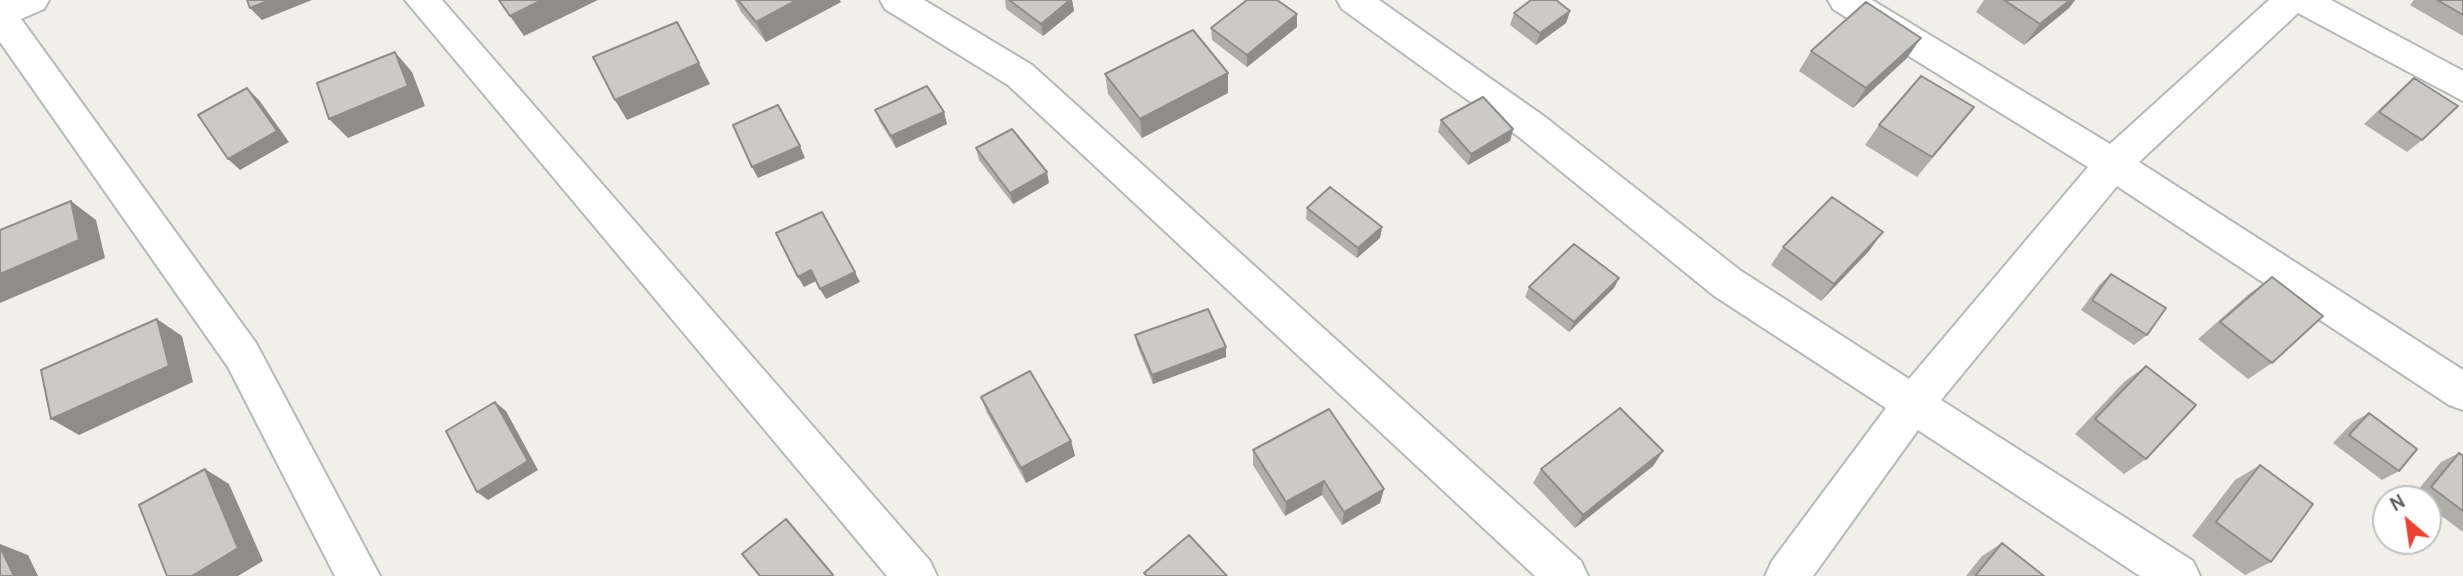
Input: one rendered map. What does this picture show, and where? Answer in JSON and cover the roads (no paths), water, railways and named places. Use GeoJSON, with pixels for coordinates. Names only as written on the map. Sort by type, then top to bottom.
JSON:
{"type":"FeatureCollection","features":[{"type":"Feature","properties":{"kind":"street"},"geometry":{"type":"LineString","coordinates":[[32,0],[0,15],[242,355],[358,576]]}},
{"type":"Feature","properties":{"kind":"street"},"geometry":{"type":"LineString","coordinates":[[422,0],[915,576]]}},
{"type":"Feature","properties":{"kind":"street"},"geometry":{"type":"LineString","coordinates":[[897,0],[1020,75],[1566,576]]}},
{"type":"Feature","properties":{"kind":"street"},"geometry":{"type":"LineString","coordinates":[[1845,0],[2113,164],[2463,392]]}},
{"type":"Feature","properties":{"kind":"street"},"geometry":{"type":"LineString","coordinates":[[1787,576],[1913,404],[2113,164],[2291,0]]}},
{"type":"Feature","properties":{"kind":"street"},"geometry":{"type":"LineString","coordinates":[[2302,0],[2463,87]]}},
{"type":"Feature","properties":{"kind":"street"},"geometry":{"type":"LineString","coordinates":[[1379,6],[1727,284],[2178,576]]}}]}
